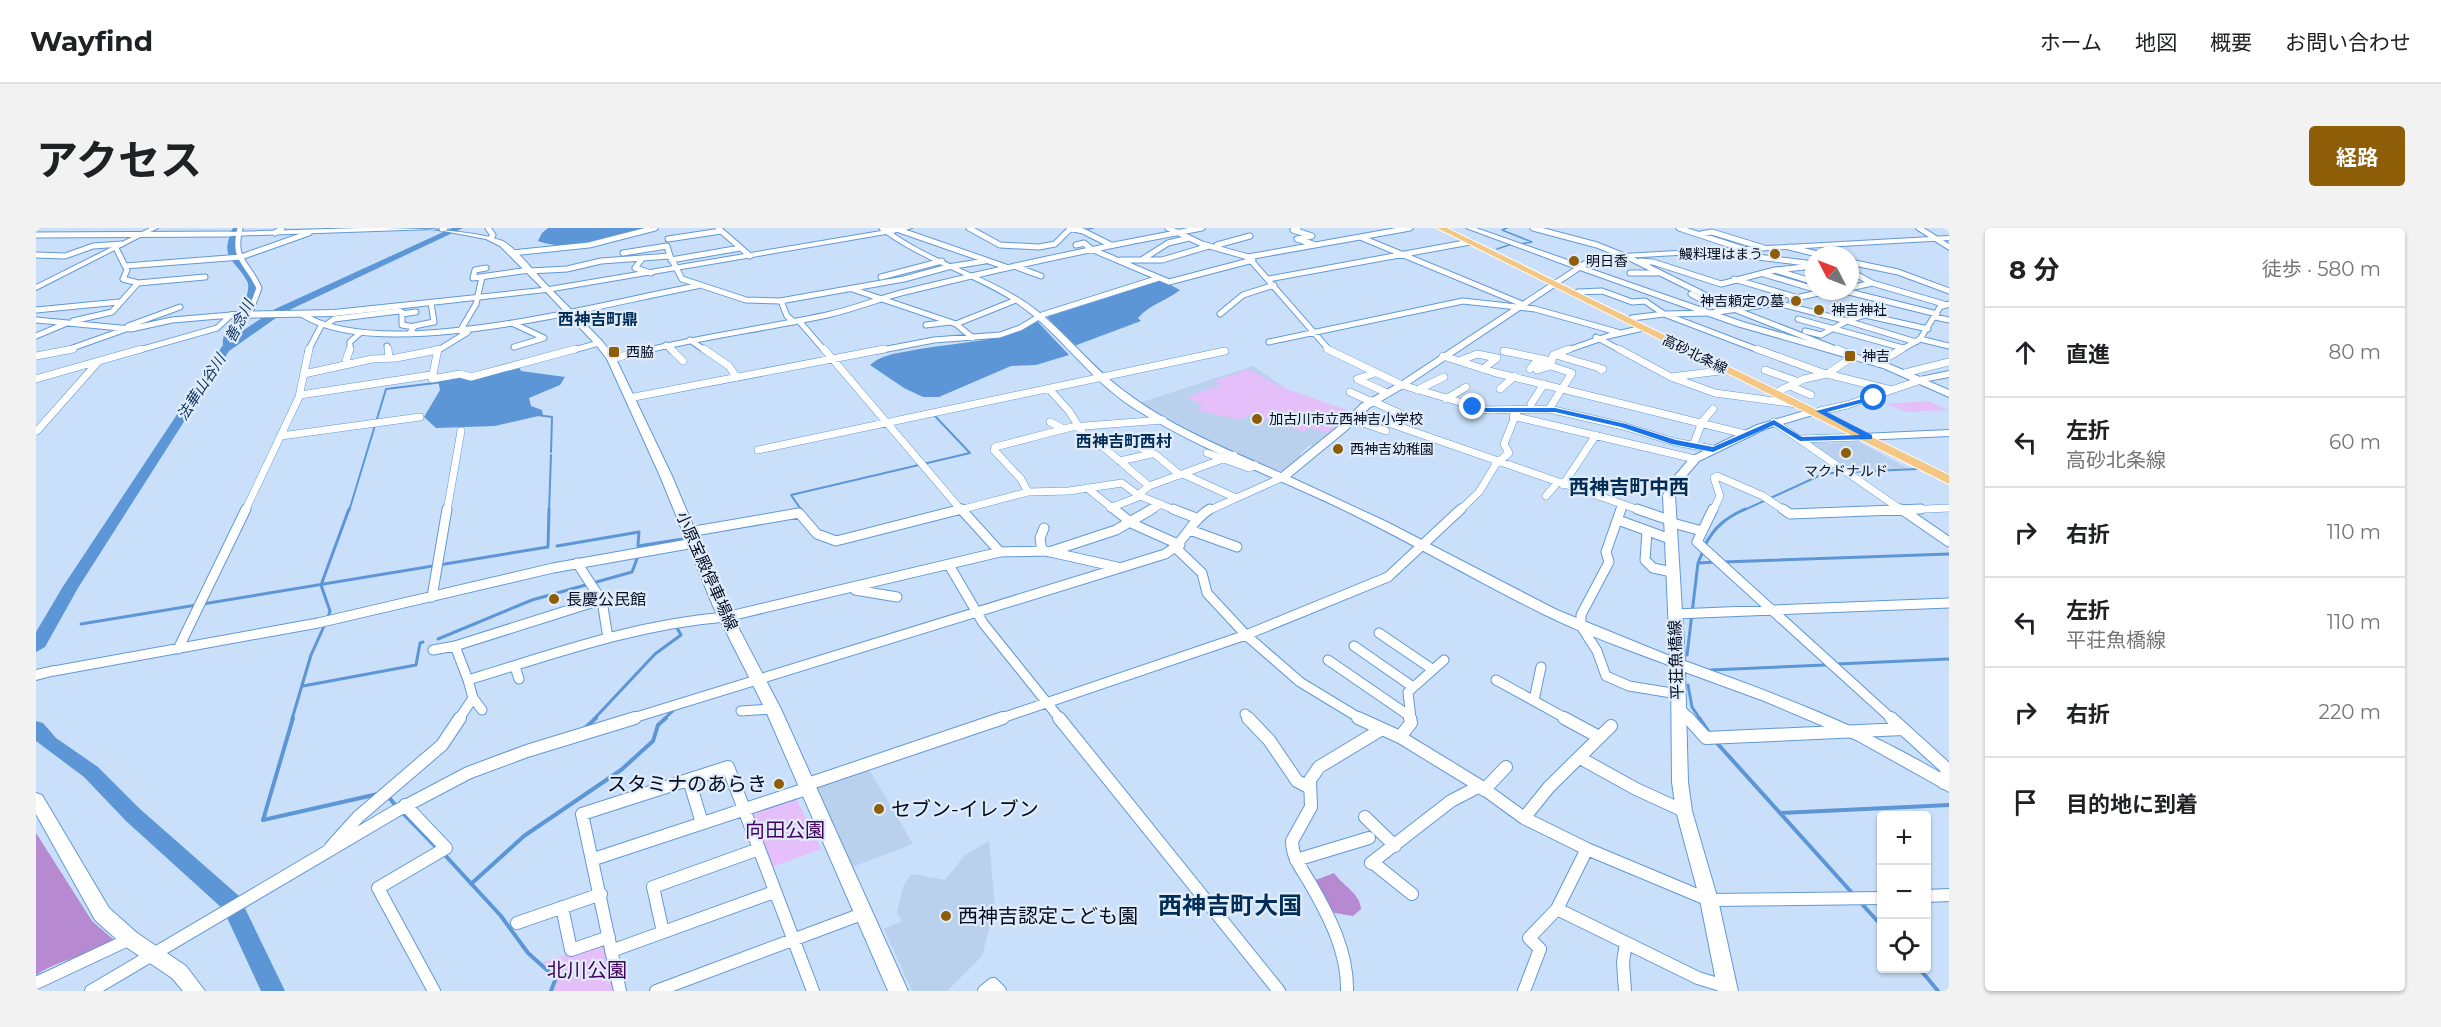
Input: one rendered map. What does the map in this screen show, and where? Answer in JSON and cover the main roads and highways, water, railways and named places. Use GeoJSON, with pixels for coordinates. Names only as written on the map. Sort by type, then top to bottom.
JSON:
{"type":"FeatureCollection","features":[{"type":"Feature","properties":{"kind":"main road","name":"高砂北条線"},"geometry":{"type":"LineString","coordinates":[[1441,228],[1632,318],[1779,391],[1949,480]]}},
{"type":"Feature","properties":{"kind":"main road","name":"高砂北条線"},"geometry":{"type":"LineString","coordinates":[[1447,228],[1643,328],[1816,412]]}},
{"type":"Feature","properties":{"kind":"main road","name":"高砂北条線"},"geometry":{"type":"LineString","coordinates":[[1866,437],[1949,474]]}},
{"type":"Feature","properties":{"kind":"water"},"geometry":{"type":"Polygon","coordinates":[[[548,228],[652,228],[595,243],[566,246],[538,241],[548,228]]]}},
{"type":"Feature","properties":{"kind":"water"},"geometry":{"type":"Polygon","coordinates":[[[1161,280],[1180,290],[1148,309],[1138,318],[1141,321],[1074,346],[1047,317],[1161,280]]]}},
{"type":"Feature","properties":{"kind":"water"},"geometry":{"type":"Polygon","coordinates":[[[1037,321],[1069,355],[1036,365],[1011,366],[939,397],[923,397],[904,388],[870,365],[893,354],[1010,334],[1037,321]]]}},
{"type":"Feature","properties":{"kind":"water"},"geometry":{"type":"Polygon","coordinates":[[[519,367],[521,371],[565,377],[560,385],[529,398],[531,406],[542,410],[543,415],[495,426],[436,428],[424,417],[440,390],[438,380],[458,377],[470,380],[519,367]]]}},
{"type":"Feature","properties":{"kind":"waterway","name":"善念川"},"geometry":{"type":"LineString","coordinates":[[227,343],[250,304],[254,289],[251,278],[231,253],[232,241],[237,228]]}},
{"type":"Feature","properties":{"kind":"waterway","name":"法華山谷川"},"geometry":{"type":"LineString","coordinates":[[36,647],[70,588],[225,349],[257,324],[279,311],[459,228]]}},
{"type":"Feature","properties":{"kind":"waterway"},"geometry":{"type":"LineString","coordinates":[[1083,230],[1093,228]]}},
{"type":"Feature","properties":{"kind":"waterway"},"geometry":{"type":"LineString","coordinates":[[1507,228],[1502,230],[1532,242],[1519,244]]}},
{"type":"Feature","properties":{"kind":"waterway"},"geometry":{"type":"LineString","coordinates":[[1497,249],[1512,244]]}},
{"type":"Feature","properties":{"kind":"waterway"},"geometry":{"type":"LineString","coordinates":[[349,511],[386,389],[443,382]]}},
{"type":"Feature","properties":{"kind":"waterway"},"geometry":{"type":"LineString","coordinates":[[537,415],[552,417],[551,452]]}},
{"type":"Feature","properties":{"kind":"waterway"},"geometry":{"type":"LineString","coordinates":[[801,509],[802,511],[791,495],[970,453],[934,415]]}},
{"type":"Feature","properties":{"kind":"waterway"},"geometry":{"type":"LineString","coordinates":[[549,511],[551,455]]}},
{"type":"Feature","properties":{"kind":"waterway"},"geometry":{"type":"LineString","coordinates":[[1851,472],[1917,469]]}},
{"type":"Feature","properties":{"kind":"waterway"},"geometry":{"type":"LineString","coordinates":[[1742,511],[1823,474],[1842,472]]}},
{"type":"Feature","properties":{"kind":"waterway"},"geometry":{"type":"LineString","coordinates":[[321,584],[349,509]]}},
{"type":"Feature","properties":{"kind":"waterway"},"geometry":{"type":"LineString","coordinates":[[321,584],[548,547],[549,509]]}},
{"type":"Feature","properties":{"kind":"waterway"},"geometry":{"type":"LineString","coordinates":[[1705,545],[1722,523],[1745,509]]}},
{"type":"Feature","properties":{"kind":"waterway"},"geometry":{"type":"LineString","coordinates":[[557,546],[639,532],[638,545]]}},
{"type":"Feature","properties":{"kind":"waterway"},"geometry":{"type":"LineString","coordinates":[[638,546],[689,538]]}},
{"type":"Feature","properties":{"kind":"waterway"},"geometry":{"type":"LineString","coordinates":[[1687,655],[1698,563],[1703,551]]}},
{"type":"Feature","properties":{"kind":"waterway"},"geometry":{"type":"LineString","coordinates":[[1723,562],[1949,554]]}},
{"type":"Feature","properties":{"kind":"waterway"},"geometry":{"type":"LineString","coordinates":[[438,639],[532,600],[632,572],[638,556]]}},
{"type":"Feature","properties":{"kind":"waterway"},"geometry":{"type":"LineString","coordinates":[[1699,563],[1716,562]]}},
{"type":"Feature","properties":{"kind":"waterway"},"geometry":{"type":"LineString","coordinates":[[81,624],[321,584]]}},
{"type":"Feature","properties":{"kind":"waterway"},"geometry":{"type":"LineString","coordinates":[[321,584],[330,611],[328,618]]}},
{"type":"Feature","properties":{"kind":"waterway"},"geometry":{"type":"LineString","coordinates":[[292,719],[311,655],[325,624]]}},
{"type":"Feature","properties":{"kind":"waterway"},"geometry":{"type":"LineString","coordinates":[[594,719],[655,654],[681,635],[676,626]]}},
{"type":"Feature","properties":{"kind":"waterway"},"geometry":{"type":"LineString","coordinates":[[303,686],[416,665],[420,643],[423,642]]}},
{"type":"Feature","properties":{"kind":"waterway"},"geometry":{"type":"LineString","coordinates":[[1837,664],[1949,659]]}},
{"type":"Feature","properties":{"kind":"waterway"},"geometry":{"type":"LineString","coordinates":[[1711,670],[1825,665]]}},
{"type":"Feature","properties":{"kind":"waterway"},"geometry":{"type":"LineString","coordinates":[[1688,685],[1692,707],[1700,719]]}},
{"type":"Feature","properties":{"kind":"waterway"},"geometry":{"type":"LineString","coordinates":[[664,719],[675,709]]}},
{"type":"Feature","properties":{"kind":"waterway"},"geometry":{"type":"LineString","coordinates":[[293,718],[263,820],[378,794]]}},
{"type":"Feature","properties":{"kind":"waterway"},"geometry":{"type":"LineString","coordinates":[[585,728],[596,718]]}},
{"type":"Feature","properties":{"kind":"waterway"},"geometry":{"type":"LineString","coordinates":[[471,884],[524,836],[621,770],[653,741],[658,725],[666,718]]}},
{"type":"Feature","properties":{"kind":"waterway"},"geometry":{"type":"LineString","coordinates":[[1699,718],[1710,734]]}},
{"type":"Feature","properties":{"kind":"waterway","name":"法華山谷川"},"geometry":{"type":"LineString","coordinates":[[36,728],[49,743],[91,772],[133,815],[231,903],[273,991]]}},
{"type":"Feature","properties":{"kind":"waterway"},"geometry":{"type":"LineString","coordinates":[[1716,742],[1854,895]]}},
{"type":"Feature","properties":{"kind":"waterway"},"geometry":{"type":"LineString","coordinates":[[387,795],[396,806]]}},
{"type":"Feature","properties":{"kind":"waterway"},"geometry":{"type":"LineString","coordinates":[[1781,813],[1949,805]]}},
{"type":"Feature","properties":{"kind":"waterway"},"geometry":{"type":"LineString","coordinates":[[403,813],[438,849]]}},
{"type":"Feature","properties":{"kind":"waterway"},"geometry":{"type":"LineString","coordinates":[[443,853],[471,884]]}},
{"type":"Feature","properties":{"kind":"waterway"},"geometry":{"type":"LineString","coordinates":[[471,884],[501,916],[528,953],[556,978],[551,991]]}},
{"type":"Feature","properties":{"kind":"waterway"},"geometry":{"type":"LineString","coordinates":[[1860,902],[1877,921]]}},
{"type":"Feature","properties":{"kind":"waterway"},"geometry":{"type":"LineString","coordinates":[[1923,973],[1938,991]]}},
{"type":"Feature","properties":{"kind":"place","name":"鰻料理はまう"},"geometry":{"type":"Point","coordinates":[1775,254]}},
{"type":"Feature","properties":{"kind":"place","name":"明日香"},"geometry":{"type":"Point","coordinates":[1574,261]}},
{"type":"Feature","properties":{"kind":"place","name":"神吉頼定の墓"},"geometry":{"type":"Point","coordinates":[1796,301]}},
{"type":"Feature","properties":{"kind":"place","name":"神吉神社"},"geometry":{"type":"Point","coordinates":[1819,310]}},
{"type":"Feature","properties":{"kind":"place","name":"西脇"},"geometry":{"type":"Point","coordinates":[614,352]}},
{"type":"Feature","properties":{"kind":"place","name":"神吉"},"geometry":{"type":"Point","coordinates":[1850,356]}},
{"type":"Feature","properties":{"kind":"place","name":"加古川市立西神吉小学校"},"geometry":{"type":"Point","coordinates":[1257,419]}},
{"type":"Feature","properties":{"kind":"place","name":"西神吉幼稚園"},"geometry":{"type":"Point","coordinates":[1338,449]}},
{"type":"Feature","properties":{"kind":"place","name":"マクドナルド"},"geometry":{"type":"Point","coordinates":[1846,453]}},
{"type":"Feature","properties":{"kind":"place","name":"長慶公民館"},"geometry":{"type":"Point","coordinates":[554,599]}},
{"type":"Feature","properties":{"kind":"place","name":"スタミナのあらき"},"geometry":{"type":"Point","coordinates":[779,784]}},
{"type":"Feature","properties":{"kind":"place","name":"セブン-イレブン"},"geometry":{"type":"Point","coordinates":[879,809]}},
{"type":"Feature","properties":{"kind":"place","name":"西神吉認定こども園"},"geometry":{"type":"Point","coordinates":[946,916]}},
{"type":"Feature","properties":{"kind":"district","name":"西神吉町鼎"},"geometry":{"type":"Point","coordinates":[598,319]}},
{"type":"Feature","properties":{"kind":"district","name":"西神吉町西村"},"geometry":{"type":"Point","coordinates":[1124,441]}},
{"type":"Feature","properties":{"kind":"district","name":"西神吉町中西"},"geometry":{"type":"Point","coordinates":[1629,487]}},
{"type":"Feature","properties":{"kind":"district","name":"西神吉町大国"},"geometry":{"type":"Point","coordinates":[1230,905]}},
{"type":"Feature","properties":{"kind":"park label","name":"向田公園"},"geometry":{"type":"Point","coordinates":[785,830]}},
{"type":"Feature","properties":{"kind":"park label","name":"北川公園"},"geometry":{"type":"Point","coordinates":[587,970]}}]}
